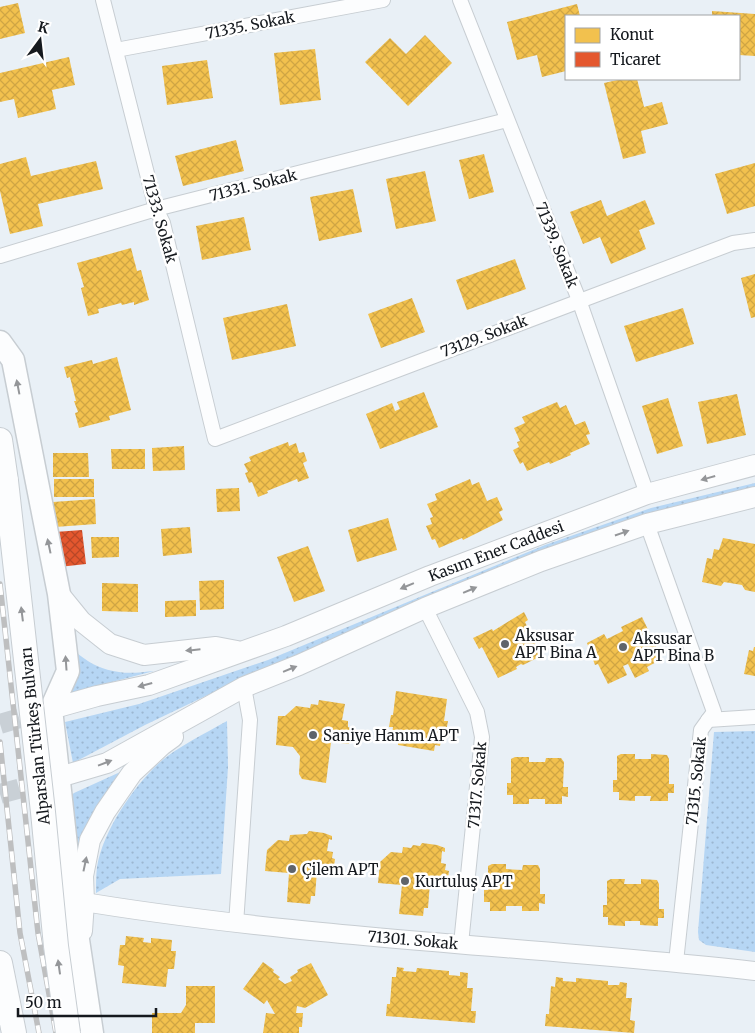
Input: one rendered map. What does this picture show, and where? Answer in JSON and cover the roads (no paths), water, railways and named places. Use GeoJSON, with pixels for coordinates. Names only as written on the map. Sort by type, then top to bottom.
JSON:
{"type":"FeatureCollection","features":[{"type":"Feature","properties":{"kind":"highway","name":"Alparslan Türkeş Bulvarı"},"geometry":{"type":"LineString","coordinates":[[0,440],[44,812],[56,946],[68,1033]]}},
{"type":"Feature","properties":{"kind":"highway"},"geometry":{"type":"LineString","coordinates":[[0,964],[14,1033]]}},
{"type":"Feature","properties":{"kind":"main road","name":"Alparslan Türkeş Bulvarı"},"geometry":{"type":"LineString","coordinates":[[0,342],[13,360],[59,594],[68,671],[46,710],[52,779],[78,901],[81,965],[92,1033]]}},
{"type":"Feature","properties":{"kind":"main road","name":"Kasım Ener Caddesi"},"geometry":{"type":"LineString","coordinates":[[46,710],[149,685],[286,636],[476,558],[647,494],[755,465]]}},
{"type":"Feature","properties":{"kind":"main road","name":"Kasım Ener Caddesi"},"geometry":{"type":"LineString","coordinates":[[244,687],[298,666],[425,608],[541,561],[646,524],[755,497]]}},
{"type":"Feature","properties":{"kind":"main road"},"geometry":{"type":"LineString","coordinates":[[59,594],[81,621],[110,644],[144,655],[216,647],[241,652]]}},
{"type":"Feature","properties":{"kind":"main road"},"geometry":{"type":"LineString","coordinates":[[52,779],[106,764],[244,687]]}},
{"type":"Feature","properties":{"kind":"main road"},"geometry":{"type":"LineString","coordinates":[[78,901],[90,840],[105,812],[132,773],[162,745],[244,687]]}},
{"type":"Feature","properties":{"kind":"street","name":"71333. Sokak"},"geometry":{"type":"LineString","coordinates":[[103,0],[156,209],[163,223],[215,439]]}},
{"type":"Feature","properties":{"kind":"street","name":"71335. Sokak"},"geometry":{"type":"LineString","coordinates":[[116,50],[383,0]]}},
{"type":"Feature","properties":{"kind":"street","name":"71339. Sokak"},"geometry":{"type":"LineString","coordinates":[[460,0],[580,300],[647,494]]}},
{"type":"Feature","properties":{"kind":"street","name":"71331. Sokak"},"geometry":{"type":"LineString","coordinates":[[0,256],[156,209],[507,120]]}},
{"type":"Feature","properties":{"kind":"street","name":"73129. Sokak"},"geometry":{"type":"LineString","coordinates":[[215,439],[733,243],[755,240]]}},
{"type":"Feature","properties":{"kind":"street","name":"71315. Sokak"},"geometry":{"type":"LineString","coordinates":[[646,524],[714,712],[700,730],[676,962]]}},
{"type":"Feature","properties":{"kind":"street","name":"71317. Sokak"},"geometry":{"type":"LineString","coordinates":[[425,608],[477,712],[482,737],[461,944]]}},
{"type":"Feature","properties":{"kind":"street"},"geometry":{"type":"LineString","coordinates":[[236,924],[250,720],[244,687]]}},
{"type":"Feature","properties":{"kind":"street"},"geometry":{"type":"LineString","coordinates":[[708,720],[755,717]]}},
{"type":"Feature","properties":{"kind":"street","name":"71301. Sokak"},"geometry":{"type":"LineString","coordinates":[[78,901],[236,924],[676,962],[755,971]]}},
{"type":"Feature","properties":{"kind":"tunnel"},"geometry":{"type":"LineString","coordinates":[[0,724],[40,712]]}},
{"type":"Feature","properties":{"kind":"tunnel"},"geometry":{"type":"LineString","coordinates":[[0,794],[46,781]]}},
{"type":"Feature","properties":{"kind":"railway"},"geometry":{"type":"LineString","coordinates":[[0,584],[38,933],[56,1033]]}},
{"type":"Feature","properties":{"kind":"railway"},"geometry":{"type":"LineString","coordinates":[[0,742],[20,933],[39,1033]]}},
{"type":"Feature","properties":{"kind":"place","name":"Aksusar APT Bina A"},"geometry":{"type":"Point","coordinates":[505,644]}},
{"type":"Feature","properties":{"kind":"place","name":"Aksusar APT Bina B"},"geometry":{"type":"Point","coordinates":[623,647]}},
{"type":"Feature","properties":{"kind":"place","name":"Saniye Hanım APT"},"geometry":{"type":"Point","coordinates":[313,735]}},
{"type":"Feature","properties":{"kind":"place","name":"Çilem APT"},"geometry":{"type":"Point","coordinates":[292,869]}},
{"type":"Feature","properties":{"kind":"place","name":"Kurtuluş APT"},"geometry":{"type":"Point","coordinates":[405,881]}}]}
